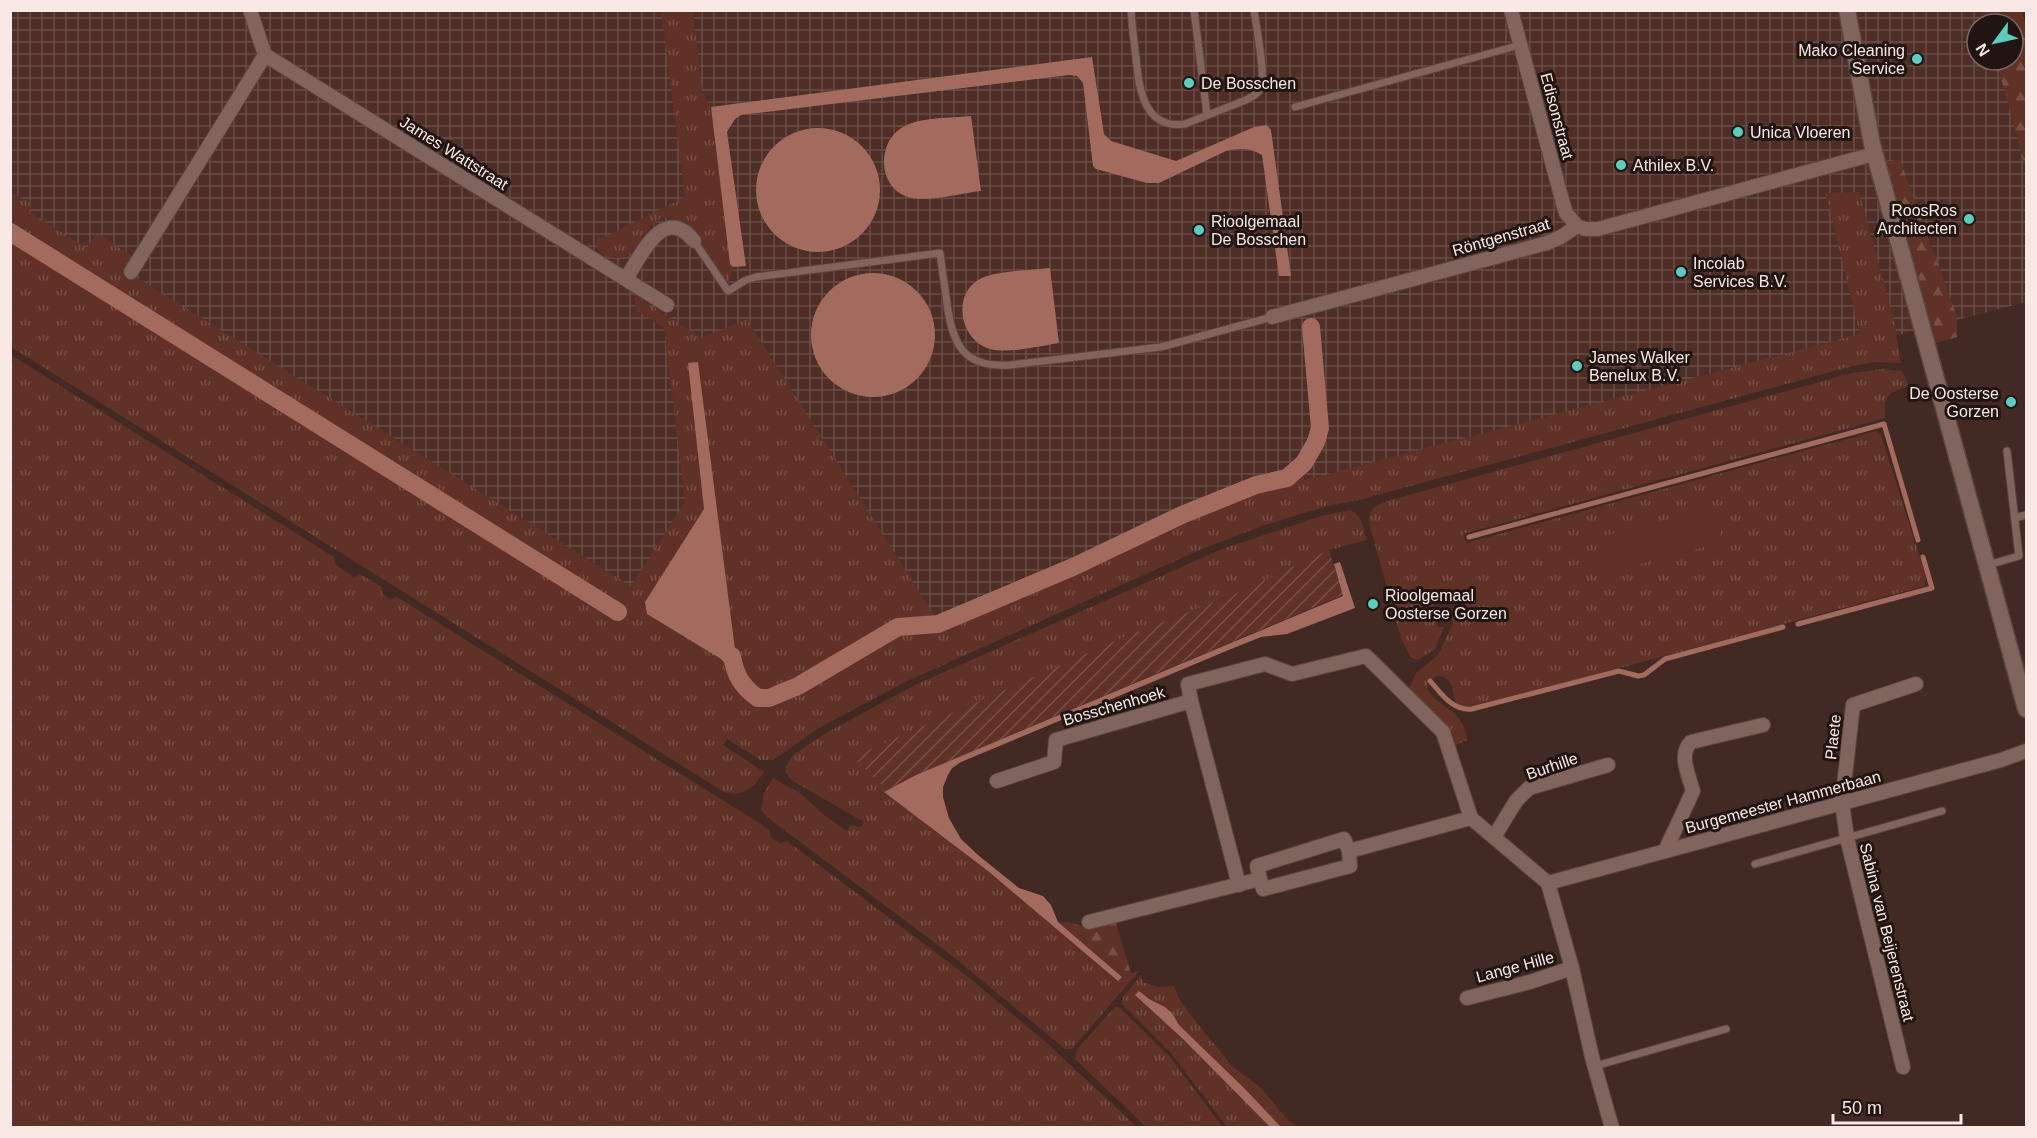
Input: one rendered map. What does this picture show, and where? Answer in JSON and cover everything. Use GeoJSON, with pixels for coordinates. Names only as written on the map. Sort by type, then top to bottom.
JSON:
{"type":"FeatureCollection","features":[{"type":"Feature","properties":{"kind":"street"},"geometry":{"type":"LineString","coordinates":[[132,272],[265,55],[250,10]]}},
{"type":"Feature","properties":{"kind":"street","name":"Edisonstraat"},"geometry":{"type":"LineString","coordinates":[[1511,10],[1564,207],[1577,226]]}},
{"type":"Feature","properties":{"kind":"street"},"geometry":{"type":"LineString","coordinates":[[1847,10],[1874,154],[2026,709]]}},
{"type":"Feature","properties":{"kind":"street","name":"James Wattstraat"},"geometry":{"type":"LineString","coordinates":[[265,55],[667,305]]}},
{"type":"Feature","properties":{"kind":"street"},"geometry":{"type":"LineString","coordinates":[[1577,226],[1585,230],[1598,229],[1874,154]]}},
{"type":"Feature","properties":{"kind":"street"},"geometry":{"type":"LineString","coordinates":[[626,279],[648,244],[664,229],[674,226],[682,228],[694,241]]}},
{"type":"Feature","properties":{"kind":"street","name":"Röntgenstraat"},"geometry":{"type":"LineString","coordinates":[[1272,317],[1547,243],[1562,237],[1577,226]]}},
{"type":"Feature","properties":{"kind":"street","name":"Bosschenhoek"},"geometry":{"type":"LineString","coordinates":[[1239,885],[1188,684],[1265,664],[1292,674],[1366,656],[1443,732],[1472,818]]}},
{"type":"Feature","properties":{"kind":"street","name":"Plaete"},"geometry":{"type":"LineString","coordinates":[[1842,803],[1853,705],[1916,684]]}},
{"type":"Feature","properties":{"kind":"street","name":"Bosschenhoek"},"geometry":{"type":"LineString","coordinates":[[997,780],[1054,762],[1056,740],[1191,701]]}},
{"type":"Feature","properties":{"kind":"street"},"geometry":{"type":"LineString","coordinates":[[1665,851],[1693,791],[1684,756],[1685,747],[1691,742],[1763,725]]}},
{"type":"Feature","properties":{"kind":"street","name":"Burgemeester Hammerbaan"},"geometry":{"type":"LineString","coordinates":[[1548,883],[2006,759],[2026,751]]}},
{"type":"Feature","properties":{"kind":"street","name":"Burhille"},"geometry":{"type":"LineString","coordinates":[[1494,837],[1516,801],[1529,788],[1608,765]]}},
{"type":"Feature","properties":{"kind":"street","name":"Sabina van Beijerenstraat"},"geometry":{"type":"LineString","coordinates":[[1842,803],[1847,838],[1903,1067]]}},
{"type":"Feature","properties":{"kind":"street"},"geometry":{"type":"LineString","coordinates":[[1348,851],[1472,818],[1548,883],[1612,1128]]}},
{"type":"Feature","properties":{"kind":"street"},"geometry":{"type":"LineString","coordinates":[[1344,839],[1348,851],[1350,866],[1263,889],[1257,866],[1344,839]]}},
{"type":"Feature","properties":{"kind":"street"},"geometry":{"type":"LineString","coordinates":[[1089,922],[1260,879]]}},
{"type":"Feature","properties":{"kind":"street","name":"Lange Hille"},"geometry":{"type":"LineString","coordinates":[[1467,998],[1530,982],[1572,968]]}},
{"type":"Feature","properties":{"kind":"lane"},"geometry":{"type":"LineString","coordinates":[[1131,10],[1140,94],[1147,108],[1160,120],[1177,125],[1250,98],[1260,89],[1262,72],[1254,10]]}},
{"type":"Feature","properties":{"kind":"lane"},"geometry":{"type":"LineString","coordinates":[[1194,10],[1207,115]]}},
{"type":"Feature","properties":{"kind":"lane"},"geometry":{"type":"LineString","coordinates":[[1295,107],[1520,45]]}},
{"type":"Feature","properties":{"kind":"lane"},"geometry":{"type":"LineString","coordinates":[[694,241],[728,291],[756,277],[940,253],[949,320],[957,345],[975,360],[993,365],[1154,348],[1184,342],[1272,317]]}},
{"type":"Feature","properties":{"kind":"lane"},"geometry":{"type":"LineString","coordinates":[[1988,565],[2019,556],[2007,451]]}},
{"type":"Feature","properties":{"kind":"lane"},"geometry":{"type":"LineString","coordinates":[[2014,518],[2026,515]]}},
{"type":"Feature","properties":{"kind":"lane"},"geometry":{"type":"LineString","coordinates":[[1755,864],[1942,811]]}},
{"type":"Feature","properties":{"kind":"lane"},"geometry":{"type":"LineString","coordinates":[[1595,1066],[1726,1029]]}},
{"type":"Feature","properties":{"kind":"shaded area","name":"De Bosschen"},"geometry":{"type":"Polygon","coordinates":[[[10,11],[2012,11],[1965,12],[1965,72],[2024,72],[2026,83],[2026,302],[1302,490],[762,695],[103,263],[11,206],[10,11]]]}},
{"type":"Feature","properties":{"kind":"shaded area"},"geometry":{"type":"Polygon","coordinates":[[[1092,57],[1104,134],[1111,141],[1176,161],[1254,127],[1267,125],[1271,130],[1291,276],[1279,276],[1262,155],[1245,149],[1226,151],[1159,183],[1147,183],[1096,169],[1093,166],[1083,83],[1077,76],[1069,75],[741,115],[735,119],[727,132],[746,266],[733,267],[730,264],[711,107],[1092,57]]]}},
{"type":"Feature","properties":{"kind":"shaded area"},"geometry":{"type":"Polygon","coordinates":[[[971,116],[981,191],[919,199],[901,194],[892,186],[884,166],[888,144],[894,134],[903,127],[918,121],[971,116]]]}},
{"type":"Feature","properties":{"kind":"shaded area"},"geometry":{"type":"Polygon","coordinates":[[[818,128],[842,133],[862,146],[875,166],[880,190],[875,214],[862,234],[842,247],[818,252],[794,247],[774,234],[761,214],[756,190],[761,166],[774,146],[794,133],[818,128]]]}},
{"type":"Feature","properties":{"kind":"shaded area"},"geometry":{"type":"Polygon","coordinates":[[[1050,268],[1059,343],[1006,351],[990,349],[979,344],[971,336],[963,315],[963,304],[972,285],[982,278],[997,274],[1050,268]]]}},
{"type":"Feature","properties":{"kind":"shaded area"},"geometry":{"type":"Polygon","coordinates":[[[873,273],[897,278],[917,291],[930,311],[935,335],[930,359],[917,379],[897,392],[873,397],[849,392],[829,379],[816,359],[811,335],[816,311],[829,291],[849,278],[873,273]]]}},
{"type":"Feature","properties":{"kind":"shaded area"},"geometry":{"type":"Polygon","coordinates":[[[698,362],[736,657],[743,679],[734,682],[729,668],[721,659],[647,614],[645,602],[704,509],[688,363],[698,362]]]}},
{"type":"Feature","properties":{"kind":"shaded area"},"geometry":{"type":"Polygon","coordinates":[[[1340,562],[1355,608],[1287,634],[1261,637],[1231,649],[961,762],[952,768],[948,775],[943,787],[943,797],[949,818],[961,839],[1019,888],[1043,896],[1051,905],[1058,922],[1122,977],[1118,981],[988,871],[884,792],[916,775],[1343,596],[1334,564],[1340,562]]]}},
{"type":"Feature","properties":{"kind":"shaded area"},"geometry":{"type":"Polygon","coordinates":[[[1139,991],[1172,1013],[1179,1025],[1281,1127],[1270,1127],[1184,1040],[1135,995],[1139,991]]]}},
{"type":"Feature","properties":{"kind":"green space"},"geometry":{"type":"Polygon","coordinates":[[[661,11],[693,11],[702,90],[711,107],[730,264],[733,267],[727,287],[689,228],[675,218],[663,217],[655,222],[632,251],[622,257],[605,255],[599,251],[596,244],[598,236],[603,238],[685,197],[661,11]]]}},
{"type":"Feature","properties":{"kind":"green space"},"geometry":{"type":"Polygon","coordinates":[[[1983,11],[2022,12],[1983,12],[1983,11]]]}},
{"type":"Feature","properties":{"kind":"green space"},"geometry":{"type":"Polygon","coordinates":[[[2025,24],[2026,29],[2026,170],[1999,72],[2025,72],[2025,24]]]}},
{"type":"Feature","properties":{"kind":"green space"},"geometry":{"type":"Polygon","coordinates":[[[1887,160],[1900,160],[1957,316],[1957,337],[1936,343],[1887,160]]]}},
{"type":"Feature","properties":{"kind":"green space"},"geometry":{"type":"Polygon","coordinates":[[[10,191],[33,205],[29,212],[87,248],[96,233],[131,255],[123,269],[631,586],[685,502],[664,328],[636,310],[634,295],[702,338],[747,319],[937,620],[908,619],[884,626],[778,691],[759,694],[748,688],[741,675],[736,657],[698,363],[689,363],[704,509],[645,602],[648,614],[721,659],[743,694],[750,699],[764,702],[788,696],[897,632],[936,629],[1246,496],[1281,485],[1303,474],[1305,480],[1860,334],[1824,193],[1859,192],[1893,316],[1901,363],[1873,362],[1849,367],[1359,500],[1324,507],[1262,526],[1202,549],[903,683],[819,728],[773,760],[760,760],[727,739],[723,745],[764,772],[748,790],[737,794],[724,792],[11,347],[10,191]]]}},
{"type":"Feature","properties":{"kind":"green space"},"geometry":{"type":"Polygon","coordinates":[[[11,355],[334,557],[336,565],[354,577],[360,574],[382,587],[382,594],[390,599],[397,597],[740,811],[770,830],[770,837],[780,843],[787,841],[967,976],[1048,1044],[1137,1127],[11,1127],[11,355]]]}},
{"type":"Feature","properties":{"kind":"green space"},"geometry":{"type":"Polygon","coordinates":[[[1882,369],[1902,371],[1909,386],[1897,390],[1886,399],[1885,418],[1463,534],[1466,543],[1876,431],[1881,434],[1926,577],[1925,586],[1471,708],[1457,705],[1451,683],[1438,676],[1427,686],[1429,692],[1458,717],[1468,740],[1455,745],[1451,736],[1409,689],[1416,673],[1438,655],[1453,624],[1450,611],[1460,609],[1457,594],[1432,599],[1438,627],[1444,627],[1435,649],[1418,660],[1410,657],[1401,638],[1369,523],[1370,514],[1375,507],[1391,500],[1852,373],[1882,369]]]}},
{"type":"Feature","properties":{"kind":"green space"},"geometry":{"type":"Polygon","coordinates":[[[1714,507],[1723,542],[1606,573],[1597,538],[1714,507]]]}},
{"type":"Feature","properties":{"kind":"green space"},"geometry":{"type":"Polygon","coordinates":[[[1350,510],[1360,519],[1367,540],[1329,550],[1237,593],[1117,640],[854,757],[887,790],[884,792],[988,871],[1118,981],[1123,976],[1140,970],[1072,1049],[1065,1049],[946,951],[772,821],[761,810],[764,793],[773,778],[800,793],[824,815],[847,831],[850,825],[861,827],[864,822],[791,780],[786,773],[786,766],[793,755],[826,733],[915,685],[1222,549],[1321,516],[1350,510]]]}},
{"type":"Feature","properties":{"kind":"green space"},"geometry":{"type":"Polygon","coordinates":[[[1329,550],[1343,595],[916,775],[887,790],[853,757],[1117,640],[1237,593],[1329,550]]]}},
{"type":"Feature","properties":{"kind":"green space"},"geometry":{"type":"Polygon","coordinates":[[[1058,922],[1069,922],[1090,929],[1116,923],[1131,973],[1122,977],[1058,922]]]}},
{"type":"Feature","properties":{"kind":"green space"},"geometry":{"type":"Polygon","coordinates":[[[1141,975],[1143,982],[1158,987],[1174,986],[1178,997],[1189,1013],[1232,1066],[1261,1088],[1288,1120],[1298,1127],[1281,1127],[1179,1025],[1172,1013],[1139,991],[1136,996],[1184,1040],[1270,1127],[1227,1127],[1171,1053],[1122,1004],[1123,997],[1141,975]]]}},
{"type":"Feature","properties":{"kind":"green space"},"geometry":{"type":"Polygon","coordinates":[[[1116,1006],[1169,1056],[1223,1127],[1146,1127],[1075,1059],[1077,1049],[1116,1006]]]}},
{"type":"Feature","properties":{"kind":"waterway"},"geometry":{"type":"LineString","coordinates":[[10,232],[618,612]]}},
{"type":"Feature","properties":{"kind":"waterway"},"geometry":{"type":"LineString","coordinates":[[732,656],[737,675],[744,685],[758,698],[769,698],[798,686],[898,627],[938,624],[1073,567],[1184,514],[1256,485],[1287,478],[1304,463],[1316,442],[1320,428],[1311,327]]}},
{"type":"Feature","properties":{"kind":"waterway"},"geometry":{"type":"LineString","coordinates":[[1469,537],[1884,424],[1918,540]]}},
{"type":"Feature","properties":{"kind":"waterway"},"geometry":{"type":"LineString","coordinates":[[1798,624],[1932,588],[1923,557]]}},
{"type":"Feature","properties":{"kind":"waterway"},"geometry":{"type":"LineString","coordinates":[[1430,681],[1453,704],[1472,709],[1619,671],[1638,676],[1644,675],[1665,659],[1783,627]]}},
{"type":"Feature","properties":{"kind":"place","name":"Mako Cleaning Service"},"geometry":{"type":"Point","coordinates":[1917,59]}},
{"type":"Feature","properties":{"kind":"place","name":"De Bosschen"},"geometry":{"type":"Point","coordinates":[1189,83]}},
{"type":"Feature","properties":{"kind":"place","name":"Unica Vloeren"},"geometry":{"type":"Point","coordinates":[1738,132]}},
{"type":"Feature","properties":{"kind":"place","name":"Athilex B.V."},"geometry":{"type":"Point","coordinates":[1621,165]}},
{"type":"Feature","properties":{"kind":"place","name":"RoosRos Architecten"},"geometry":{"type":"Point","coordinates":[1969,219]}},
{"type":"Feature","properties":{"kind":"place","name":"Rioolgemaal De Bosschen"},"geometry":{"type":"Point","coordinates":[1199,230]}},
{"type":"Feature","properties":{"kind":"place","name":"Incolab Services B.V."},"geometry":{"type":"Point","coordinates":[1681,272]}},
{"type":"Feature","properties":{"kind":"place","name":"James Walker Benelux B.V."},"geometry":{"type":"Point","coordinates":[1577,366]}},
{"type":"Feature","properties":{"kind":"place","name":"De Oosterse Gorzen"},"geometry":{"type":"Point","coordinates":[2011,402]}},
{"type":"Feature","properties":{"kind":"place","name":"Rioolgemaal Oosterse Gorzen"},"geometry":{"type":"Point","coordinates":[1373,604]}}]}
